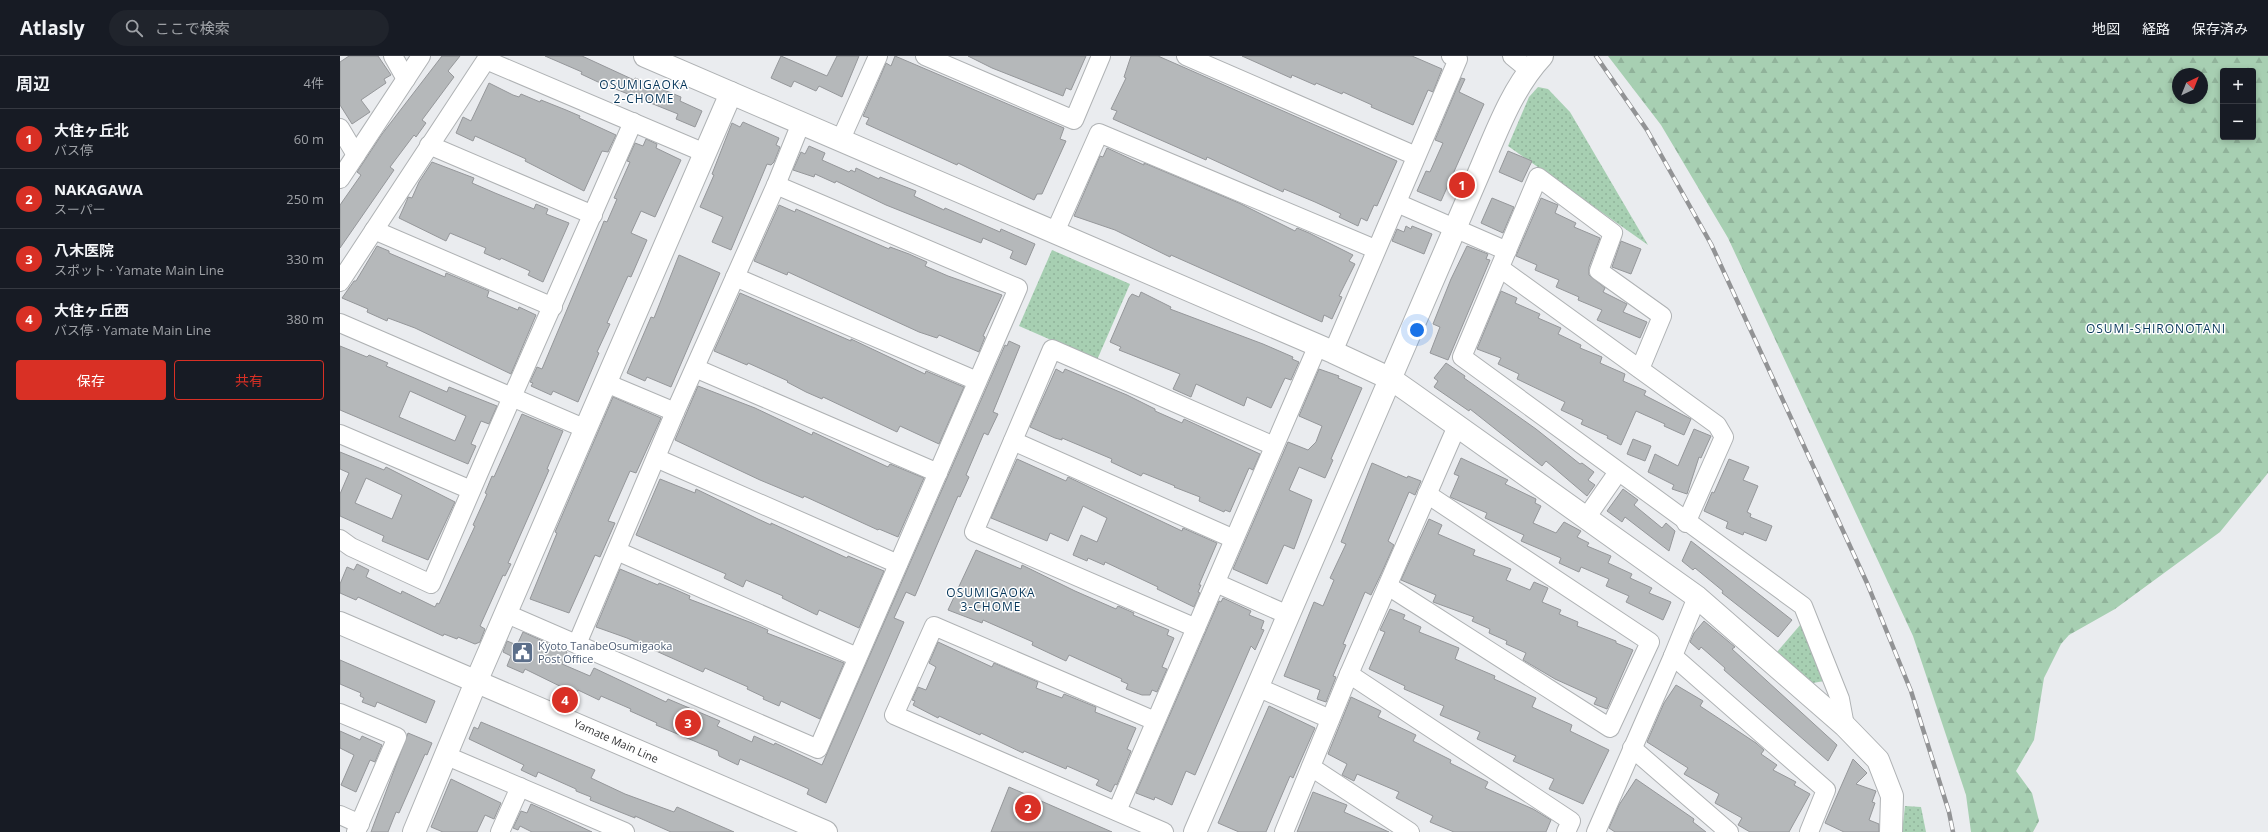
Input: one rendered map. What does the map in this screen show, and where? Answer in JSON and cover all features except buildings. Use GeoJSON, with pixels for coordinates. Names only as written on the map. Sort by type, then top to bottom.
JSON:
{"type":"FeatureCollection","features":[{"type":"Feature","properties":{"kind":"street"},"geometry":{"type":"LineString","coordinates":[[393,56],[406,79]]}},
{"type":"Feature","properties":{"kind":"street"},"geometry":{"type":"LineString","coordinates":[[340,180],[421,56]]}},
{"type":"Feature","properties":{"kind":"street"},"geometry":{"type":"LineString","coordinates":[[645,56],[1325,348],[1390,379],[1697,597],[1845,726],[1878,760],[1892,796],[1891,832]]}},
{"type":"Feature","properties":{"kind":"street"},"geometry":{"type":"LineString","coordinates":[[841,139],[878,56]]}},
{"type":"Feature","properties":{"kind":"street"},"geometry":{"type":"LineString","coordinates":[[925,56],[1074,120],[1101,56]]}},
{"type":"Feature","properties":{"kind":"street"},"geometry":{"type":"LineString","coordinates":[[1186,56],[1416,156]]}},
{"type":"Feature","properties":{"kind":"street"},"geometry":{"type":"LineString","coordinates":[[1117,811],[1274,446],[1325,348],[1397,203],[1458,59],[1451,56]]}},
{"type":"Feature","properties":{"kind":"street"},"geometry":{"type":"LineString","coordinates":[[1195,832],[1455,227],[1512,100],[1537,61],[1512,56]]}},
{"type":"Feature","properties":{"kind":"street"},"geometry":{"type":"LineString","coordinates":[[340,282],[486,60],[705,153]]}},
{"type":"Feature","properties":{"kind":"street"},"geometry":{"type":"LineString","coordinates":[[414,832],[447,756],[476,682],[507,614],[731,93]]}},
{"type":"Feature","properties":{"kind":"street"},"geometry":{"type":"LineString","coordinates":[[340,539],[351,548],[431,584],[633,122]]}},
{"type":"Feature","properties":{"kind":"street"},"geometry":{"type":"LineString","coordinates":[[577,644],[675,412],[776,185],[801,123]]}},
{"type":"Feature","properties":{"kind":"street"},"geometry":{"type":"LineString","coordinates":[[340,128],[356,155]]}},
{"type":"Feature","properties":{"kind":"street"},"geometry":{"type":"LineString","coordinates":[[1055,232],[1099,133],[1375,249]]}},
{"type":"Feature","properties":{"kind":"street"},"geometry":{"type":"LineString","coordinates":[[429,145],[593,215]]}},
{"type":"Feature","properties":{"kind":"street"},"geometry":{"type":"LineString","coordinates":[[1640,369],[1662,316],[1599,271],[1613,233],[1538,177],[1462,357],[1686,523],[1803,606],[1840,699],[1845,726]]}},
{"type":"Feature","properties":{"kind":"street"},"geometry":{"type":"LineString","coordinates":[[507,614],[818,749],[1018,288],[776,185]]}},
{"type":"Feature","properties":{"kind":"street"},"geometry":{"type":"LineString","coordinates":[[1397,203],[1507,251]]}},
{"type":"Feature","properties":{"kind":"street"},"geometry":{"type":"LineString","coordinates":[[374,230],[553,307]]}},
{"type":"Feature","properties":{"kind":"street"},"geometry":{"type":"LineString","coordinates":[[1500,268],[1717,425],[1724,437],[1686,523]]}},
{"type":"Feature","properties":{"kind":"street"},"geometry":{"type":"LineString","coordinates":[[735,277],[977,381]]}},
{"type":"Feature","properties":{"kind":"street"},"geometry":{"type":"LineString","coordinates":[[340,323],[586,429]]}},
{"type":"Feature","properties":{"kind":"street"},"geometry":{"type":"LineString","coordinates":[[1196,628],[974,532],[1052,349],[1274,446]]}},
{"type":"Feature","properties":{"kind":"street"},"geometry":{"type":"LineString","coordinates":[[694,368],[938,473]]}},
{"type":"Feature","properties":{"kind":"street"},"geometry":{"type":"LineString","coordinates":[[606,383],[675,412]]}},
{"type":"Feature","properties":{"kind":"street"},"geometry":{"type":"LineString","coordinates":[[1284,832],[1349,674],[1457,426]]}},
{"type":"Feature","properties":{"kind":"street"},"geometry":{"type":"LineString","coordinates":[[340,434],[471,490]]}},
{"type":"Feature","properties":{"kind":"street"},"geometry":{"type":"LineString","coordinates":[[1013,441],[1234,539]]}},
{"type":"Feature","properties":{"kind":"street"},"geometry":{"type":"LineString","coordinates":[[656,458],[898,564]]}},
{"type":"Feature","properties":{"kind":"street"},"geometry":{"type":"LineString","coordinates":[[1586,518],[1618,472]]}},
{"type":"Feature","properties":{"kind":"street"},"geometry":{"type":"LineString","coordinates":[[1388,586],[1610,728],[1650,642],[1427,494]]}},
{"type":"Feature","properties":{"kind":"street"},"geometry":{"type":"LineString","coordinates":[[617,551],[857,657]]}},
{"type":"Feature","properties":{"kind":"street"},"geometry":{"type":"LineString","coordinates":[[1216,583],[1288,615]]}},
{"type":"Feature","properties":{"kind":"street"},"geometry":{"type":"LineString","coordinates":[[1596,832],[1673,656],[1697,597]]}},
{"type":"Feature","properties":{"kind":"street","name":"Yamate Main Line"},"geometry":{"type":"LineString","coordinates":[[340,623],[826,832]]}},
{"type":"Feature","properties":{"kind":"street"},"geometry":{"type":"LineString","coordinates":[[1155,720],[934,626],[894,715],[1164,832]]}},
{"type":"Feature","properties":{"kind":"street"},"geometry":{"type":"LineString","coordinates":[[1673,656],[1826,790],[1809,832]]}},
{"type":"Feature","properties":{"kind":"street"},"geometry":{"type":"LineString","coordinates":[[1349,674],[1571,821],[1566,832]]}},
{"type":"Feature","properties":{"kind":"street"},"geometry":{"type":"LineString","coordinates":[[1257,687],[1330,719]]}},
{"type":"Feature","properties":{"kind":"street"},"geometry":{"type":"LineString","coordinates":[[340,712],[397,737],[358,828],[340,815]]}},
{"type":"Feature","properties":{"kind":"street"},"geometry":{"type":"LineString","coordinates":[[1632,748],[1729,832]]}},
{"type":"Feature","properties":{"kind":"street"},"geometry":{"type":"LineString","coordinates":[[447,756],[625,832]]}},
{"type":"Feature","properties":{"kind":"street"},"geometry":{"type":"LineString","coordinates":[[1311,767],[1410,832]]}},
{"type":"Feature","properties":{"kind":"street"},"geometry":{"type":"LineString","coordinates":[[500,832],[520,787]]}},
{"type":"Feature","properties":{"kind":"green space"},"geometry":{"type":"Polygon","coordinates":[[[1608,56],[2268,56],[2268,473],[2220,532],[2115,609],[2069,635],[2061,644],[2044,678],[2034,740],[2016,771],[2032,793],[2039,821],[2033,832],[1971,832],[1966,795],[1913,636],[1728,238],[1661,125],[1608,56]]]}},
{"type":"Feature","properties":{"kind":"green space"},"geometry":{"type":"Polygon","coordinates":[[[1538,87],[1548,89],[1570,112],[1648,245],[1508,146],[1529,97],[1538,87]]]}},
{"type":"Feature","properties":{"kind":"green space"},"geometry":{"type":"Polygon","coordinates":[[[1052,250],[1130,284],[1097,360],[1019,326],[1052,250]]]}},
{"type":"Feature","properties":{"kind":"green space"},"geometry":{"type":"Polygon","coordinates":[[[1801,624],[1824,681],[1813,683],[1777,652],[1801,624]]]}},
{"type":"Feature","properties":{"kind":"green space"},"geometry":{"type":"Polygon","coordinates":[[[1905,806],[1921,807],[1926,832],[1902,832],[1905,806]]]}},
{"type":"Feature","properties":{"kind":"railway"},"geometry":{"type":"LineString","coordinates":[[1596,56],[1647,130],[1711,244],[1867,583],[1911,691],[1949,812],[1953,832]]}},
{"type":"Feature","properties":{"kind":"place","name":"大住ヶ丘北"},"geometry":{"type":"Point","coordinates":[1462,185]}},
{"type":"Feature","properties":{"kind":"place","name":"Kyoto TanabeOsumigaoka Post Office"},"geometry":{"type":"Point","coordinates":[522,652]}},
{"type":"Feature","properties":{"kind":"place","name":"大住ヶ丘西"},"geometry":{"type":"Point","coordinates":[565,700]}},
{"type":"Feature","properties":{"kind":"place","name":"八木医院"},"geometry":{"type":"Point","coordinates":[688,723]}},
{"type":"Feature","properties":{"kind":"place","name":"NAKAGAWA"},"geometry":{"type":"Point","coordinates":[1028,808]}},
{"type":"Feature","properties":{"kind":"district","name":"OSUMIGAOKA 2-CHOME"},"geometry":{"type":"Point","coordinates":[644,92]}},
{"type":"Feature","properties":{"kind":"district","name":"OSUMI-SHIRONOTANI"},"geometry":{"type":"Point","coordinates":[2156,329]}},
{"type":"Feature","properties":{"kind":"district","name":"OSUMIGAOKA 3-CHOME"},"geometry":{"type":"Point","coordinates":[991,600]}}]}
